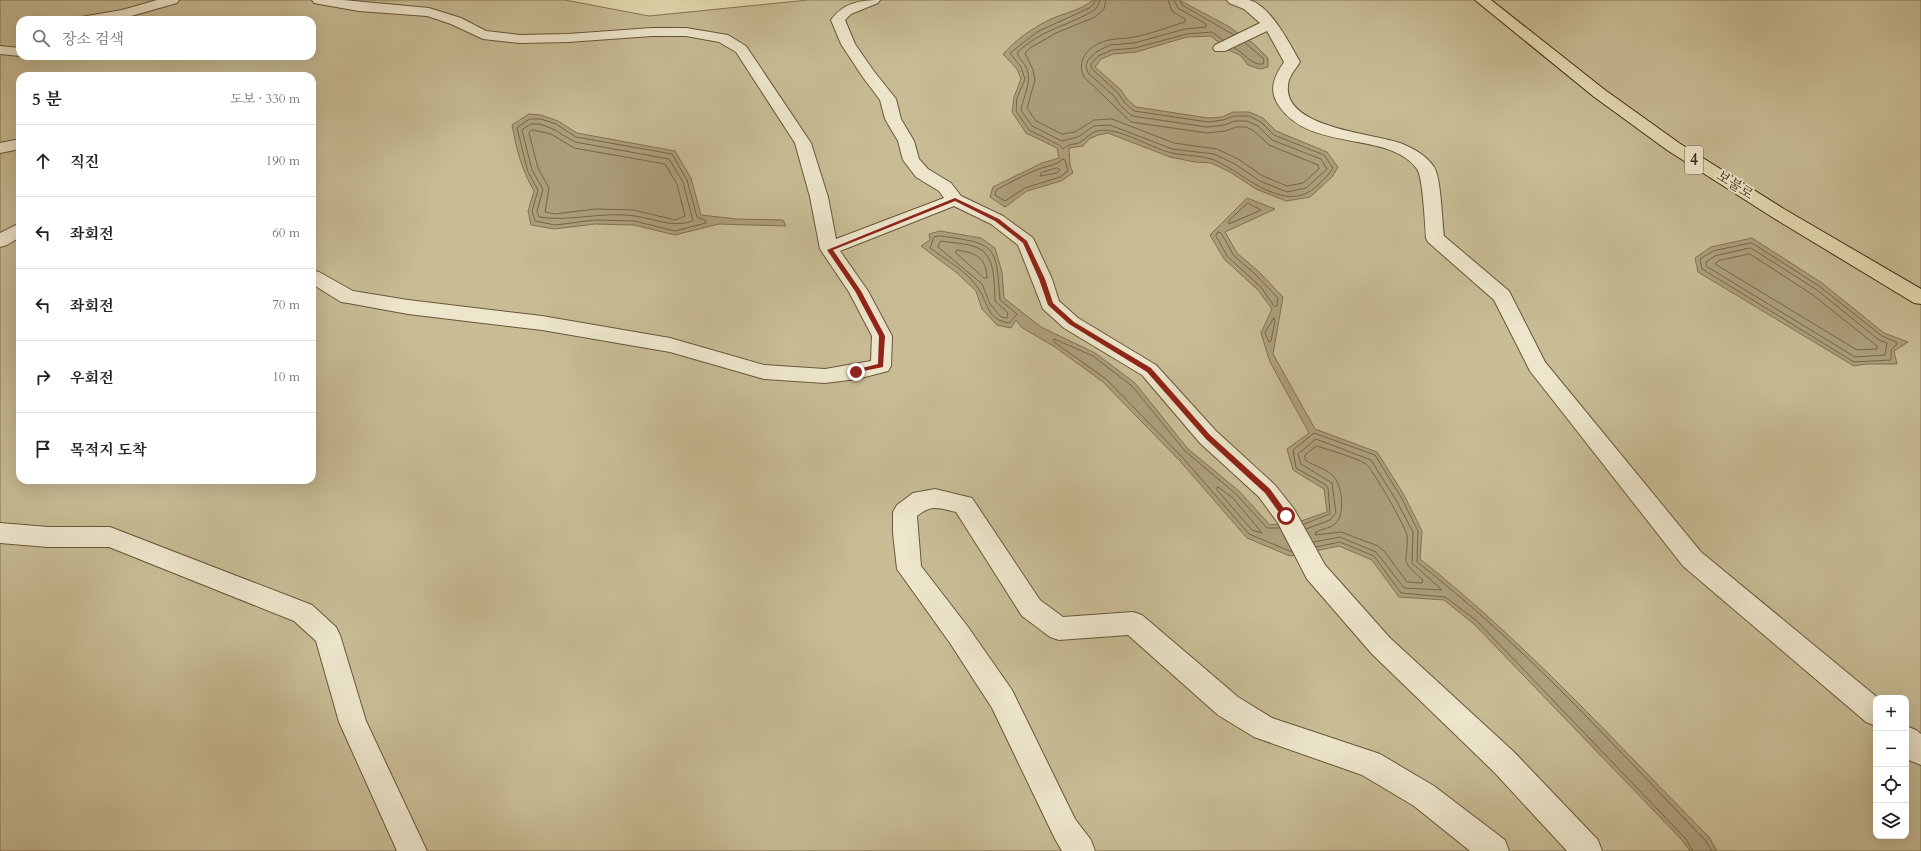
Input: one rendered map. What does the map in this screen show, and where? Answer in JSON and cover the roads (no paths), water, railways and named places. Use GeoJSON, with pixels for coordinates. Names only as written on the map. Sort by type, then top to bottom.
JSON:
{"type":"FeatureCollection","features":[{"type":"Feature","properties":{"kind":"main road","name":"보불로"},"geometry":{"type":"LineString","coordinates":[[1482,0],[1604,96],[1693,159],[1921,298]]}},
{"type":"Feature","properties":{"kind":"lane"},"geometry":{"type":"LineString","coordinates":[[111,16],[124,14],[172,0]]}},
{"type":"Feature","properties":{"kind":"lane"},"geometry":{"type":"LineString","coordinates":[[316,278],[348,297],[408,307],[542,324],[670,345],[764,372],[825,376],[856,372],[881,366],[882,336],[858,291],[829,250],[819,197],[803,143],[741,49],[724,38],[686,32],[652,32],[568,38],[520,39],[483,35],[456,21],[429,12],[358,7],[319,0]]}},
{"type":"Feature","properties":{"kind":"lane"},"geometry":{"type":"LineString","coordinates":[[873,0],[846,11],[838,20],[848,44],[867,73],[888,99],[893,119],[906,141],[911,160],[922,173],[945,187],[955,200],[997,220],[1026,242],[1042,279],[1050,304],[1072,323],[1149,370],[1208,437],[1268,491],[1286,516],[1316,572],[1381,646],[1504,762],[1587,851]]}},
{"type":"Feature","properties":{"kind":"lane"},"geometry":{"type":"LineString","coordinates":[[1234,0],[1250,6],[1261,14],[1284,46],[1292,62],[1281,81],[1280,95],[1287,107],[1300,118],[1319,128],[1397,148],[1417,158],[1428,170],[1435,238],[1502,296],[1537,366],[1692,559],[1873,710]]}},
{"type":"Feature","properties":{"kind":"lane"},"geometry":{"type":"LineString","coordinates":[[1220,48],[1268,25]]}},
{"type":"Feature","properties":{"kind":"lane"},"geometry":{"type":"LineString","coordinates":[[0,50],[16,52]]}},
{"type":"Feature","properties":{"kind":"lane"},"geometry":{"type":"LineString","coordinates":[[0,148],[16,145]]}},
{"type":"Feature","properties":{"kind":"lane"},"geometry":{"type":"LineString","coordinates":[[829,250],[955,200]]}},
{"type":"Feature","properties":{"kind":"lane"},"geometry":{"type":"LineString","coordinates":[[0,242],[16,232]]}},
{"type":"Feature","properties":{"kind":"lane"},"geometry":{"type":"LineString","coordinates":[[1080,851],[1065,829],[1002,699],[959,635],[909,569],[905,533],[905,512],[921,500],[935,498],[964,506],[1031,608],[1059,629],[1133,624],[1228,706],[1264,728],[1370,764],[1424,796],[1494,851]]}},
{"type":"Feature","properties":{"kind":"lane"},"geometry":{"type":"LineString","coordinates":[[0,533],[48,537],[110,537],[303,613],[327,635],[353,722],[412,851]]}},
{"type":"Feature","properties":{"kind":"lane"},"geometry":{"type":"LineString","coordinates":[[1909,742],[1921,752]]}},
{"type":"Feature","properties":{"kind":"water"},"geometry":{"type":"Polygon","coordinates":[[[1093,0],[1179,0],[1228,26],[1254,44],[1268,58],[1268,67],[1260,69],[1248,65],[1240,55],[1228,50],[1211,36],[1187,37],[1136,52],[1113,54],[1101,59],[1095,67],[1121,90],[1127,99],[1136,107],[1208,118],[1222,117],[1233,112],[1249,112],[1263,118],[1276,131],[1327,152],[1338,167],[1332,177],[1310,197],[1286,201],[1256,189],[1230,172],[1211,163],[1195,162],[1170,157],[1108,133],[1089,139],[1083,146],[1069,148],[1070,165],[1073,173],[1061,181],[1027,191],[1005,207],[990,197],[993,187],[1042,163],[1059,158],[1057,148],[1026,133],[1012,112],[1014,97],[1021,79],[1017,69],[1003,54],[1014,43],[1037,26],[1078,9],[1093,0]]]}},
{"type":"Feature","properties":{"kind":"water"},"geometry":{"type":"Polygon","coordinates":[[[529,114],[541,115],[558,121],[577,133],[675,151],[691,178],[701,215],[737,219],[783,220],[786,226],[719,224],[675,235],[634,225],[595,224],[554,229],[531,225],[528,211],[534,191],[520,159],[512,125],[529,114]]]}},
{"type":"Feature","properties":{"kind":"water"},"geometry":{"type":"Polygon","coordinates":[[[1247,198],[1275,209],[1225,232],[1237,253],[1258,271],[1283,297],[1273,354],[1315,429],[1377,452],[1404,495],[1422,531],[1420,559],[1496,624],[1569,694],[1709,837],[1717,851],[1690,851],[1682,840],[1474,624],[1444,600],[1399,597],[1372,560],[1339,546],[1290,556],[1247,538],[1180,461],[1103,382],[1055,347],[1021,327],[1016,320],[1011,328],[997,325],[982,309],[976,291],[957,273],[921,246],[930,240],[929,234],[940,231],[981,238],[995,248],[1002,272],[1004,298],[1041,327],[1095,353],[1135,383],[1188,449],[1239,491],[1270,525],[1301,521],[1327,512],[1324,489],[1293,470],[1287,449],[1309,433],[1270,362],[1261,333],[1272,309],[1258,290],[1224,259],[1210,235],[1247,198]]]}},
{"type":"Feature","properties":{"kind":"water"},"geometry":{"type":"Polygon","coordinates":[[[1752,238],[1822,283],[1884,333],[1908,342],[1894,351],[1897,364],[1866,364],[1854,366],[1698,272],[1695,258],[1711,247],[1752,238]]]}}]}
